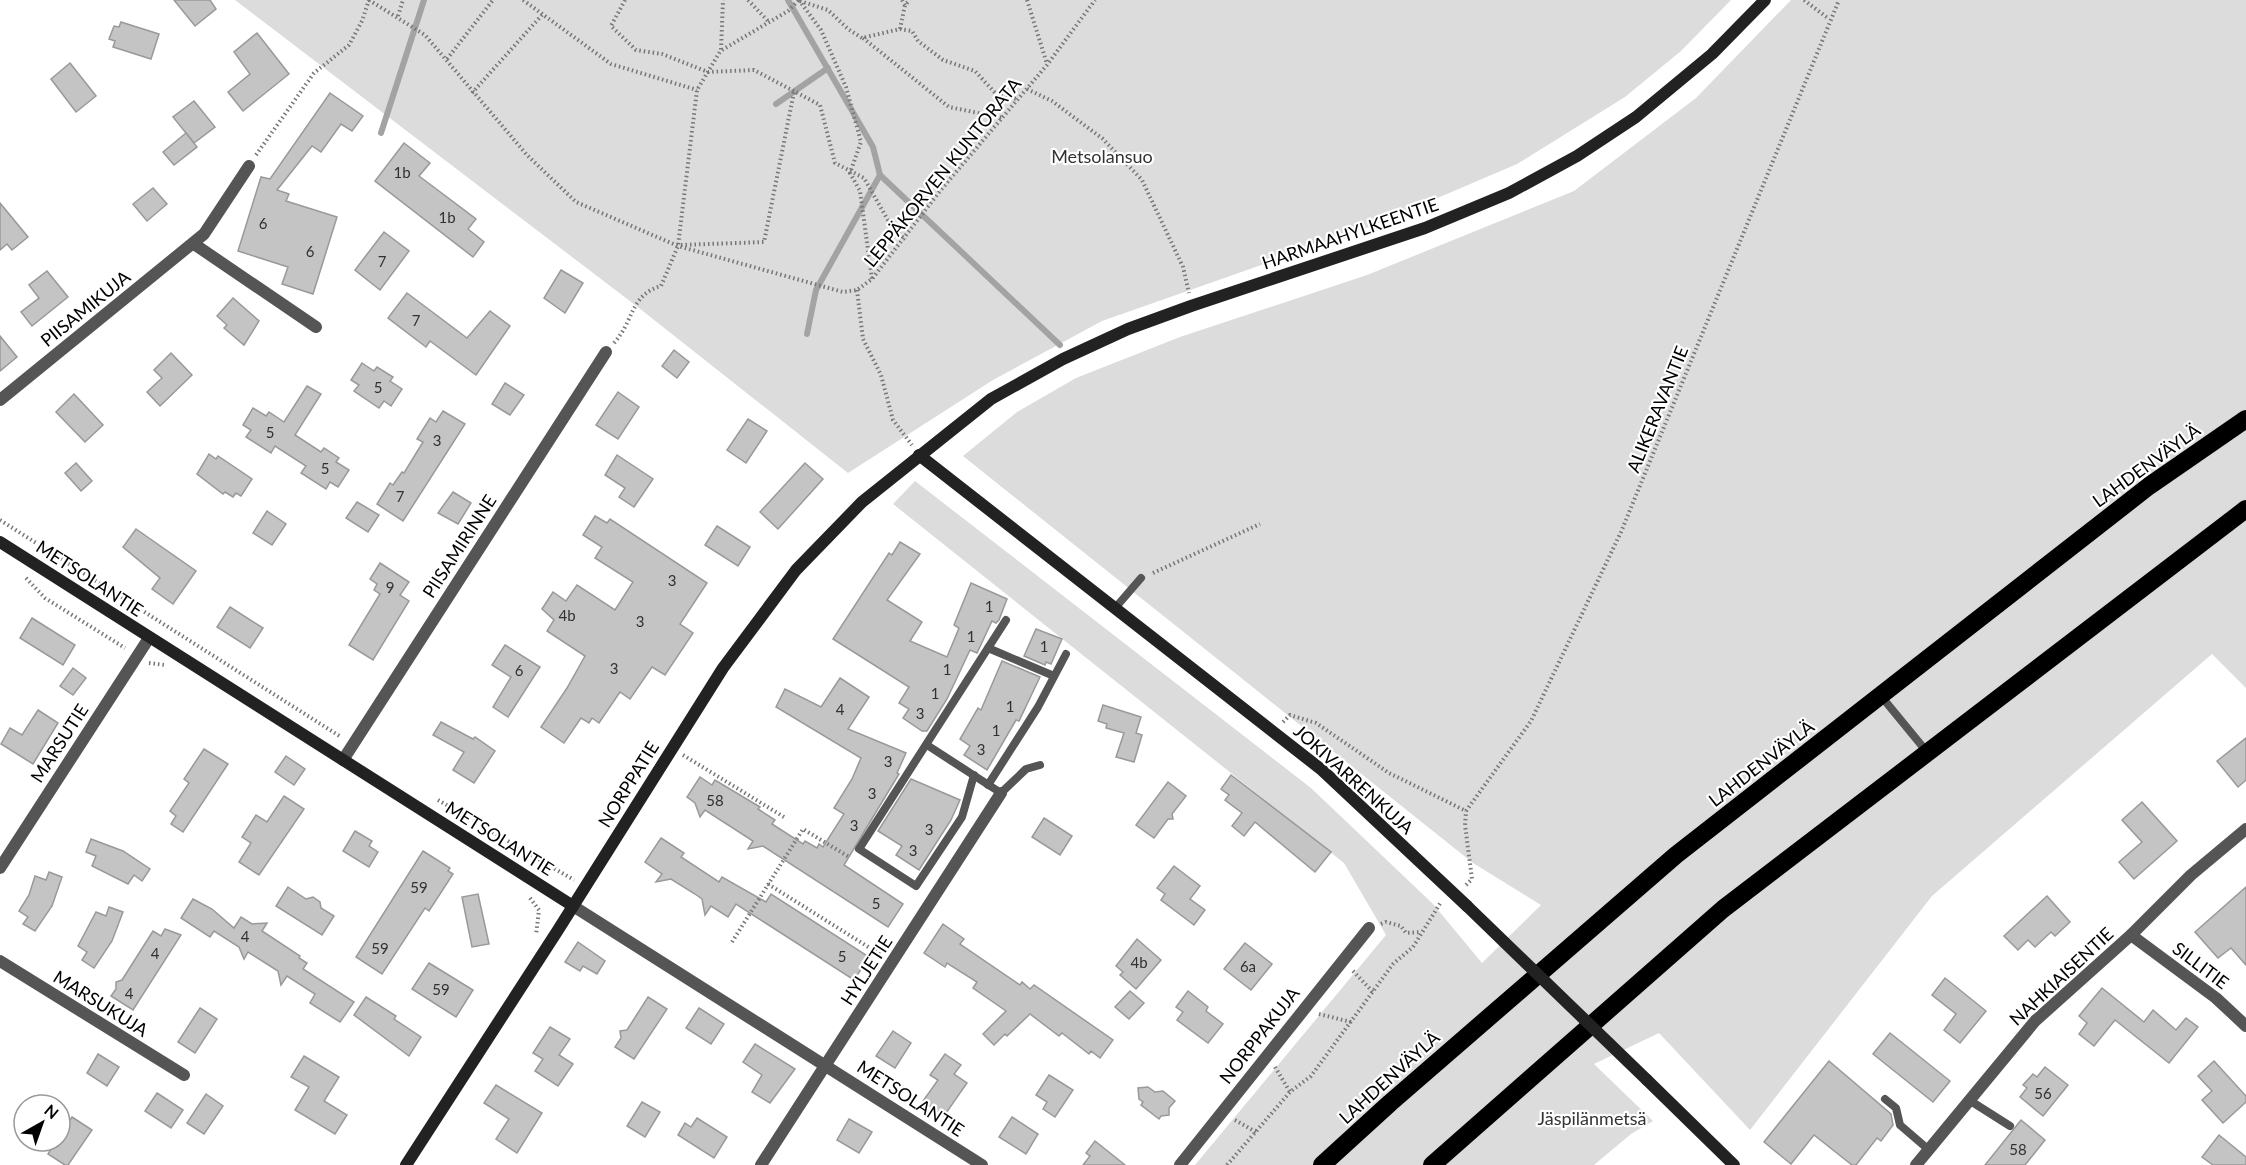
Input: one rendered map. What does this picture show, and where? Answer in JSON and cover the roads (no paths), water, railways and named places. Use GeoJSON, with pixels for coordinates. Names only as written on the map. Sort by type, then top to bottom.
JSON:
{"type":"FeatureCollection","features":[{"type":"Feature","properties":{"kind":"highway","name":"LAHDENVÄYLÄ"},"geometry":{"type":"LineString","coordinates":[[1322,1165],[1390,1103],[1676,855],[2149,486],[2246,419]]}},
{"type":"Feature","properties":{"kind":"highway"},"geometry":{"type":"LineString","coordinates":[[1432,1165],[1723,909],[2246,508]]}},
{"type":"Feature","properties":{"kind":"street","name":"HARMAAHYLKEENTIE"},"geometry":{"type":"LineString","coordinates":[[919,455],[992,399],[1063,359],[1128,329],[1425,228],[1519,188],[1578,156],[1636,117],[1712,54],[1765,0]]}},
{"type":"Feature","properties":{"kind":"street","name":"PIISAMIKUJA"},"geometry":{"type":"LineString","coordinates":[[0,400],[194,244],[214,221],[249,165]]}},
{"type":"Feature","properties":{"kind":"street"},"geometry":{"type":"LineString","coordinates":[[194,244],[316,327]]}},
{"type":"Feature","properties":{"kind":"street","name":"PIISAMIRINNE"},"geometry":{"type":"LineString","coordinates":[[343,760],[606,352]]}},
{"type":"Feature","properties":{"kind":"street","name":"JOKIVARRENKUJA"},"geometry":{"type":"LineString","coordinates":[[919,455],[1322,770],[1467,906],[1734,1165]]}},
{"type":"Feature","properties":{"kind":"street","name":"NORPPATIE"},"geometry":{"type":"LineString","coordinates":[[406,1165],[723,668],[796,570],[862,502],[919,455]]}},
{"type":"Feature","properties":{"kind":"street","name":"METSOLANTIE"},"geometry":{"type":"LineString","coordinates":[[0,542],[982,1165]]}},
{"type":"Feature","properties":{"kind":"street","name":"MARSUTIE"},"geometry":{"type":"LineString","coordinates":[[0,868],[149,638]]}},
{"type":"Feature","properties":{"kind":"street","name":"HYLJETIE"},"geometry":{"type":"LineString","coordinates":[[761,1165],[1001,793]]}},
{"type":"Feature","properties":{"kind":"street","name":"NAHKIAISENTIE"},"geometry":{"type":"LineString","coordinates":[[1916,1165],[2035,1021],[2131,935],[2192,875],[2246,829]]}},
{"type":"Feature","properties":{"kind":"street","name":"NORPPAKUJA"},"geometry":{"type":"LineString","coordinates":[[1180,1165],[1301,1009],[1369,928]]}},
{"type":"Feature","properties":{"kind":"street","name":"SILLITIE"},"geometry":{"type":"LineString","coordinates":[[2131,935],[2209,992],[2246,1026]]}},
{"type":"Feature","properties":{"kind":"street","name":"MARSUKUJA"},"geometry":{"type":"LineString","coordinates":[[0,961],[184,1075]]}},
{"type":"Feature","properties":{"kind":"lane"},"geometry":{"type":"LineString","coordinates":[[1116,607],[1141,578]]}},
{"type":"Feature","properties":{"kind":"lane"},"geometry":{"type":"LineString","coordinates":[[974,775],[962,817],[916,886],[859,849],[1006,620]]}},
{"type":"Feature","properties":{"kind":"lane"},"geometry":{"type":"LineString","coordinates":[[988,648],[1054,676]]}},
{"type":"Feature","properties":{"kind":"lane"},"geometry":{"type":"LineString","coordinates":[[988,785],[1038,707],[1066,654]]}},
{"type":"Feature","properties":{"kind":"lane"},"geometry":{"type":"LineString","coordinates":[[1881,696],[1927,752]]}},
{"type":"Feature","properties":{"kind":"lane"},"geometry":{"type":"LineString","coordinates":[[927,745],[1001,793],[1026,769],[1040,765]]}},
{"type":"Feature","properties":{"kind":"lane"},"geometry":{"type":"LineString","coordinates":[[1885,1099],[1896,1108],[1900,1125],[1929,1150]]}},
{"type":"Feature","properties":{"kind":"lane"},"geometry":{"type":"LineString","coordinates":[[1969,1100],[2010,1126]]}},
{"type":"Feature","properties":{"kind":"waterway"},"geometry":{"type":"LineString","coordinates":[[381,133],[424,0]]}},
{"type":"Feature","properties":{"kind":"waterway"},"geometry":{"type":"LineString","coordinates":[[788,0],[873,147],[880,175],[1060,345]]}},
{"type":"Feature","properties":{"kind":"waterway"},"geometry":{"type":"LineString","coordinates":[[776,104],[828,68]]}},
{"type":"Feature","properties":{"kind":"waterway"},"geometry":{"type":"LineString","coordinates":[[807,334],[816,290],[880,175]]}},
{"type":"Feature","properties":{"kind":"park label","name":"Metsolansuo"},"geometry":{"type":"Point","coordinates":[1102,156]}},
{"type":"Feature","properties":{"kind":"park label","name":"Jäspilänmetsä"},"geometry":{"type":"Point","coordinates":[1592,1118]}}]}
